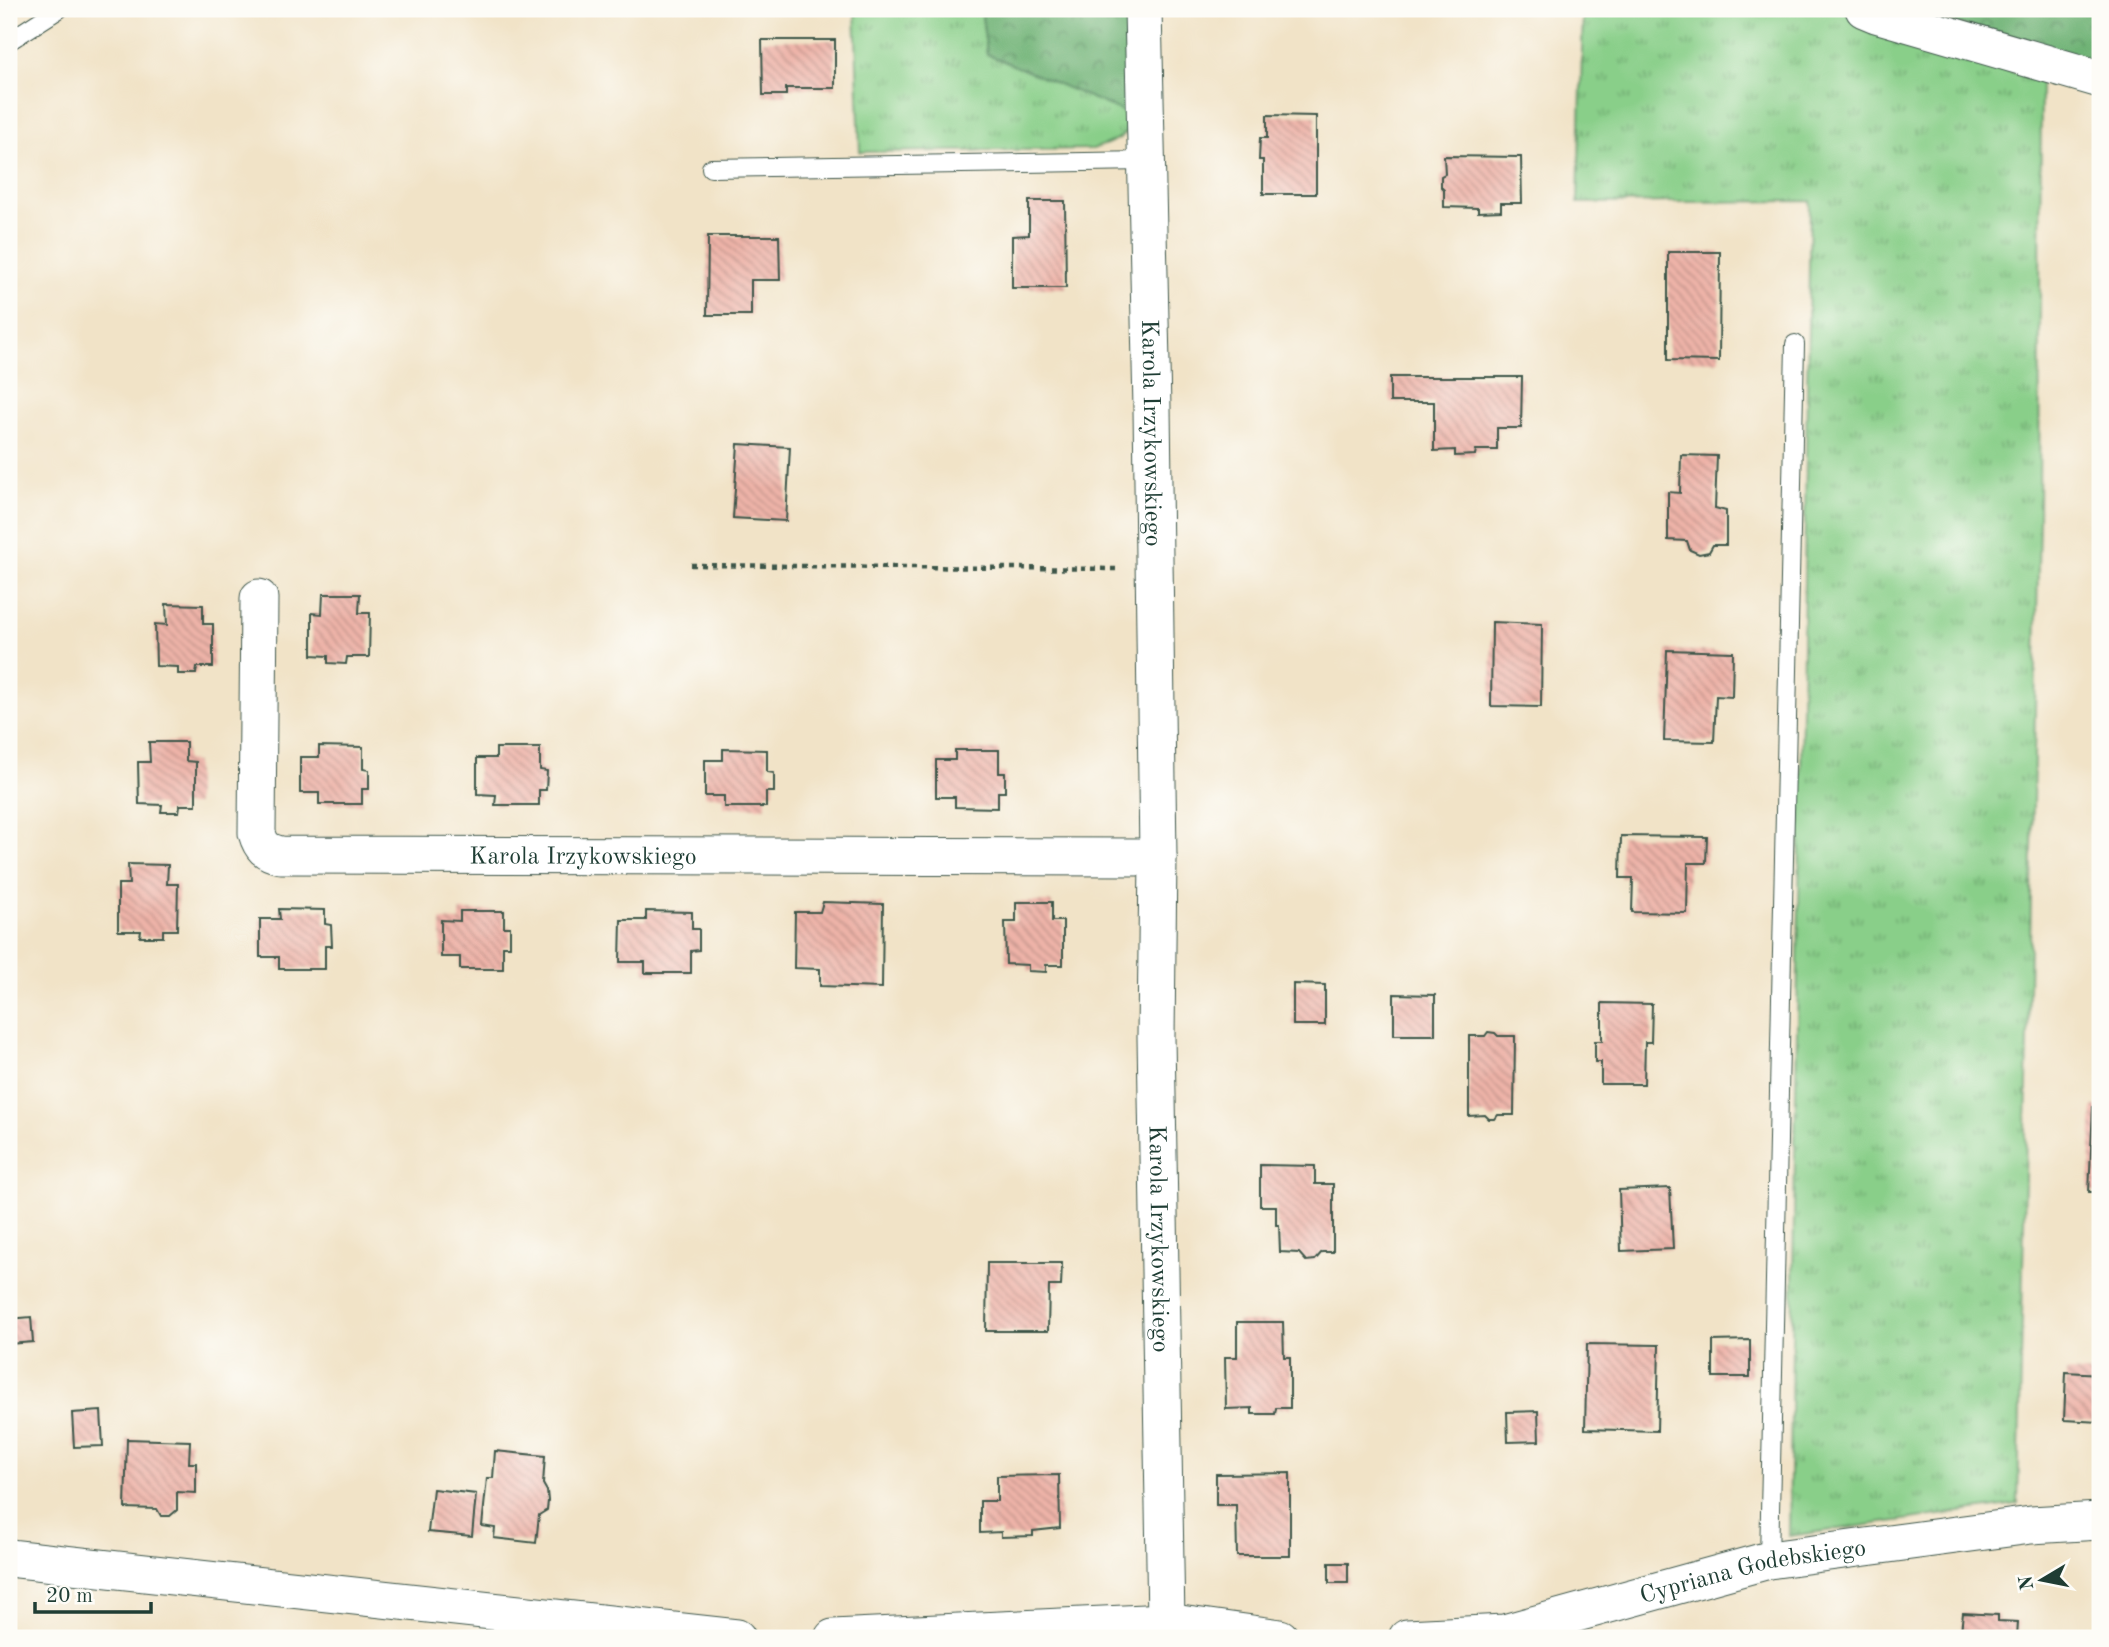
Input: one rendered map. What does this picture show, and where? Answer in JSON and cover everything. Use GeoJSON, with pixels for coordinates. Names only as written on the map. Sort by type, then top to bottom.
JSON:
{"type":"FeatureCollection","features":[{"type":"Feature","properties":{"kind":"street","name":"Karola Irzykowskiego"},"geometry":{"type":"LineString","coordinates":[[1143,9],[1154,569],[1158,857],[1156,1037],[1166,1622]]}},
{"type":"Feature","properties":{"kind":"street"},"geometry":{"type":"LineString","coordinates":[[1864,9],[1876,15],[2100,79]]}},
{"type":"Feature","properties":{"kind":"street","name":"Karola Irzykowskiego"},"geometry":{"type":"LineString","coordinates":[[259,598],[257,832],[260,843],[267,852],[281,855],[1158,857]]}},
{"type":"Feature","properties":{"kind":"street","name":"Cypriana Godebskiego"},"geometry":{"type":"LineString","coordinates":[[1407,1638],[1504,1633],[1769,1560],[2031,1525],[2100,1521]]}},
{"type":"Feature","properties":{"kind":"street"},"geometry":{"type":"LineString","coordinates":[[9,1558],[737,1638]]}},
{"type":"Feature","properties":{"kind":"street"},"geometry":{"type":"LineString","coordinates":[[833,1638],[1166,1622],[1280,1638]]}},
{"type":"Feature","properties":{"kind":"lane"},"geometry":{"type":"LineString","coordinates":[[9,41],[59,9]]}},
{"type":"Feature","properties":{"kind":"lane"},"geometry":{"type":"LineString","coordinates":[[711,168],[1146,161]]}},
{"type":"Feature","properties":{"kind":"lane"},"geometry":{"type":"LineString","coordinates":[[1769,1560],[1795,344]]}},
{"type":"Feature","properties":{"kind":"path"},"geometry":{"type":"LineString","coordinates":[[691,565],[1154,569]]}},
{"type":"Feature","properties":{"kind":"green space"},"geometry":{"type":"Polygon","coordinates":[[[855,9],[981,9],[987,54],[1134,116],[1131,124],[1119,138],[1093,149],[860,152],[855,9]]]}},
{"type":"Feature","properties":{"kind":"green space"},"geometry":{"type":"Polygon","coordinates":[[[981,9],[1133,9],[1134,116],[987,54],[981,9]]]}},
{"type":"Feature","properties":{"kind":"green space"},"geometry":{"type":"Polygon","coordinates":[[[1583,9],[1842,9],[1872,23],[2041,82],[2039,522],[2018,1504],[1789,1536],[1810,201],[1578,203],[1583,9]]]}},
{"type":"Feature","properties":{"kind":"green space"},"geometry":{"type":"Polygon","coordinates":[[[1912,9],[2100,9],[2100,68],[1912,9]]]}},
{"type":"Feature","properties":{"kind":"building"},"geometry":{"type":"Polygon","coordinates":[[[762,40],[835,40],[835,88],[786,88],[786,95],[763,95],[762,40]]]}},
{"type":"Feature","properties":{"kind":"building"},"geometry":{"type":"Polygon","coordinates":[[[1267,115],[1316,116],[1316,194],[1263,194],[1263,160],[1259,160],[1260,138],[1267,138],[1267,115]]]}},
{"type":"Feature","properties":{"kind":"building"},"geometry":{"type":"Polygon","coordinates":[[[1444,156],[1521,157],[1522,203],[1501,203],[1501,211],[1478,212],[1478,208],[1444,207],[1441,176],[1445,174],[1444,156]]]}},
{"type":"Feature","properties":{"kind":"building"},"geometry":{"type":"Polygon","coordinates":[[[1029,201],[1065,201],[1066,288],[1012,288],[1012,236],[1029,235],[1029,201]]]}},
{"type":"Feature","properties":{"kind":"building"},"geometry":{"type":"Polygon","coordinates":[[[708,236],[779,236],[780,280],[751,280],[751,315],[707,315],[708,236]]]}},
{"type":"Feature","properties":{"kind":"building"},"geometry":{"type":"Polygon","coordinates":[[[1668,252],[1720,252],[1719,361],[1668,360],[1668,252]]]}},
{"type":"Feature","properties":{"kind":"building"},"geometry":{"type":"Polygon","coordinates":[[[1390,377],[1522,377],[1521,428],[1497,428],[1497,450],[1476,450],[1475,455],[1455,456],[1455,450],[1434,451],[1434,402],[1390,402],[1390,377]]]}},
{"type":"Feature","properties":{"kind":"building"},"geometry":{"type":"Polygon","coordinates":[[[738,444],[790,447],[786,521],[733,518],[738,444]]]}},
{"type":"Feature","properties":{"kind":"building"},"geometry":{"type":"Polygon","coordinates":[[[1681,455],[1717,456],[1715,508],[1726,511],[1726,545],[1713,545],[1709,552],[1699,554],[1690,550],[1687,541],[1668,540],[1668,492],[1680,493],[1681,455]]]}},
{"type":"Feature","properties":{"kind":"building"},"geometry":{"type":"Polygon","coordinates":[[[323,594],[360,594],[359,613],[370,613],[369,657],[347,657],[346,664],[328,663],[328,656],[312,655],[312,613],[322,614],[323,594]]]}},
{"type":"Feature","properties":{"kind":"building"},"geometry":{"type":"Polygon","coordinates":[[[166,604],[203,605],[203,624],[213,624],[213,667],[197,667],[196,674],[178,674],[178,667],[156,666],[155,624],[167,625],[166,604]]]}},
{"type":"Feature","properties":{"kind":"building"},"geometry":{"type":"Polygon","coordinates":[[[1492,622],[1542,624],[1541,707],[1491,706],[1492,622]]]}},
{"type":"Feature","properties":{"kind":"building"},"geometry":{"type":"Polygon","coordinates":[[[1667,650],[1733,652],[1732,697],[1716,696],[1714,742],[1664,741],[1667,650]]]}},
{"type":"Feature","properties":{"kind":"building"},"geometry":{"type":"Polygon","coordinates":[[[149,742],[186,742],[186,761],[196,762],[196,805],[180,805],[179,812],[161,812],[162,805],[139,804],[138,762],[150,762],[149,742]]]}},
{"type":"Feature","properties":{"kind":"building"},"geometry":{"type":"Polygon","coordinates":[[[319,746],[363,747],[363,769],[369,770],[369,789],[362,789],[362,804],[319,804],[319,793],[300,793],[300,757],[319,757],[319,746]]]}},
{"type":"Feature","properties":{"kind":"building"},"geometry":{"type":"Polygon","coordinates":[[[496,748],[540,748],[540,770],[547,771],[546,790],[539,790],[539,805],[495,805],[496,795],[477,794],[477,758],[496,758],[496,748]]]}},
{"type":"Feature","properties":{"kind":"building"},"geometry":{"type":"Polygon","coordinates":[[[723,749],[767,750],[767,772],[774,773],[774,792],[766,792],[766,807],[724,807],[724,796],[705,796],[705,760],[723,760],[723,749]]]}},
{"type":"Feature","properties":{"kind":"building"},"geometry":{"type":"Polygon","coordinates":[[[955,750],[999,750],[999,773],[1005,773],[1005,792],[998,792],[998,808],[955,807],[955,797],[936,797],[936,760],[955,760],[955,750]]]}},
{"type":"Feature","properties":{"kind":"building"},"geometry":{"type":"Polygon","coordinates":[[[1621,836],[1707,837],[1706,863],[1688,863],[1687,913],[1632,912],[1633,878],[1620,878],[1621,836]]]}},
{"type":"Feature","properties":{"kind":"building"},"geometry":{"type":"Polygon","coordinates":[[[128,864],[168,865],[167,884],[178,884],[177,930],[163,930],[163,937],[140,937],[141,931],[118,931],[118,884],[129,884],[128,864]]]}},
{"type":"Feature","properties":{"kind":"building"},"geometry":{"type":"Polygon","coordinates":[[[823,902],[883,904],[882,988],[820,986],[820,969],[794,968],[795,912],[820,912],[823,902]]]}},
{"type":"Feature","properties":{"kind":"building"},"geometry":{"type":"Polygon","coordinates":[[[1016,902],[1052,902],[1052,921],[1063,921],[1063,965],[1046,965],[1046,972],[1028,971],[1028,965],[1006,964],[1005,922],[1016,922],[1016,902]]]}},
{"type":"Feature","properties":{"kind":"building"},"geometry":{"type":"Polygon","coordinates":[[[279,909],[325,910],[325,924],[331,925],[332,946],[325,946],[325,969],[279,969],[279,957],[260,957],[260,919],[280,919],[279,909]]]}},
{"type":"Feature","properties":{"kind":"building"},"geometry":{"type":"Polygon","coordinates":[[[460,911],[504,911],[504,927],[510,927],[510,946],[503,946],[503,969],[460,969],[460,957],[441,957],[441,920],[460,921],[460,911]]]}},
{"type":"Feature","properties":{"kind":"building"},"geometry":{"type":"Polygon","coordinates":[[[646,911],[692,912],[692,929],[699,929],[699,950],[691,951],[691,973],[645,973],[645,962],[620,962],[621,920],[646,920],[646,911]]]}},
{"type":"Feature","properties":{"kind":"building"},"geometry":{"type":"Polygon","coordinates":[[[1293,984],[1325,985],[1325,1025],[1293,1025],[1293,984]]]}},
{"type":"Feature","properties":{"kind":"building"},"geometry":{"type":"Polygon","coordinates":[[[1394,994],[1435,995],[1435,1035],[1394,1035],[1394,994]]]}},
{"type":"Feature","properties":{"kind":"building"},"geometry":{"type":"Polygon","coordinates":[[[1602,1003],[1652,1004],[1651,1042],[1645,1042],[1644,1084],[1601,1084],[1601,1062],[1595,1062],[1595,1041],[1602,1041],[1602,1003]]]}},
{"type":"Feature","properties":{"kind":"building"},"geometry":{"type":"Polygon","coordinates":[[[1488,1032],[1498,1036],[1515,1036],[1514,1115],[1498,1115],[1495,1119],[1489,1119],[1485,1115],[1469,1116],[1469,1036],[1485,1036],[1488,1032]]]}},
{"type":"Feature","properties":{"kind":"building"},"geometry":{"type":"Polygon","coordinates":[[[2093,1107],[2100,1107],[2100,1192],[2089,1192],[2093,1107]]]}},
{"type":"Feature","properties":{"kind":"building"},"geometry":{"type":"Polygon","coordinates":[[[1260,1165],[1315,1166],[1315,1184],[1333,1184],[1333,1252],[1322,1252],[1315,1260],[1306,1261],[1299,1253],[1280,1252],[1276,1206],[1260,1206],[1260,1165]]]}},
{"type":"Feature","properties":{"kind":"building"},"geometry":{"type":"Polygon","coordinates":[[[1670,1188],[1673,1249],[1621,1251],[1619,1190],[1670,1188]]]}},
{"type":"Feature","properties":{"kind":"building"},"geometry":{"type":"Polygon","coordinates":[[[987,1263],[1062,1263],[1061,1286],[1049,1286],[1048,1331],[986,1331],[987,1263]]]}},
{"type":"Feature","properties":{"kind":"building"},"geometry":{"type":"Polygon","coordinates":[[[31,1317],[33,1342],[9,1344],[9,1319],[31,1317]]]}},
{"type":"Feature","properties":{"kind":"building"},"geometry":{"type":"Polygon","coordinates":[[[1237,1322],[1283,1322],[1284,1357],[1290,1357],[1290,1408],[1276,1408],[1275,1414],[1252,1414],[1252,1408],[1226,1409],[1225,1357],[1237,1357],[1237,1322]]]}},
{"type":"Feature","properties":{"kind":"building"},"geometry":{"type":"Polygon","coordinates":[[[1750,1340],[1750,1377],[1713,1377],[1713,1341],[1750,1340]]]}},
{"type":"Feature","properties":{"kind":"building"},"geometry":{"type":"Polygon","coordinates":[[[1587,1344],[1659,1345],[1657,1431],[1585,1429],[1587,1344]]]}},
{"type":"Feature","properties":{"kind":"building"},"geometry":{"type":"Polygon","coordinates":[[[2066,1372],[2100,1374],[2100,1422],[2064,1420],[2066,1372]]]}},
{"type":"Feature","properties":{"kind":"building"},"geometry":{"type":"Polygon","coordinates":[[[101,1411],[103,1446],[74,1447],[72,1413],[101,1411]]]}},
{"type":"Feature","properties":{"kind":"building"},"geometry":{"type":"Polygon","coordinates":[[[1538,1411],[1539,1441],[1508,1442],[1507,1412],[1538,1411]]]}},
{"type":"Feature","properties":{"kind":"building"},"geometry":{"type":"Polygon","coordinates":[[[127,1439],[190,1441],[189,1463],[196,1463],[196,1493],[177,1492],[177,1510],[170,1516],[161,1516],[157,1509],[125,1508],[127,1439]]]}},
{"type":"Feature","properties":{"kind":"building"},"geometry":{"type":"Polygon","coordinates":[[[495,1451],[545,1456],[543,1484],[548,1501],[547,1510],[539,1515],[536,1543],[494,1538],[495,1528],[482,1526],[487,1478],[493,1478],[495,1451]]]}},
{"type":"Feature","properties":{"kind":"building"},"geometry":{"type":"Polygon","coordinates":[[[1290,1473],[1290,1556],[1237,1556],[1236,1505],[1216,1505],[1216,1474],[1290,1473]]]}},
{"type":"Feature","properties":{"kind":"building"},"geometry":{"type":"Polygon","coordinates":[[[1059,1475],[1060,1528],[1033,1531],[1033,1536],[1001,1537],[1001,1532],[980,1533],[980,1501],[997,1501],[997,1476],[1059,1475]]]}},
{"type":"Feature","properties":{"kind":"building"},"geometry":{"type":"Polygon","coordinates":[[[433,1489],[476,1494],[472,1536],[428,1532],[433,1489]]]}},
{"type":"Feature","properties":{"kind":"building"},"geometry":{"type":"Polygon","coordinates":[[[1329,1563],[1348,1563],[1348,1583],[1329,1583],[1329,1563]]]}},
{"type":"Feature","properties":{"kind":"building"},"geometry":{"type":"Polygon","coordinates":[[[1963,1613],[1998,1615],[1998,1621],[2018,1622],[2017,1638],[1954,1638],[1954,1632],[1961,1632],[1963,1613]]]}}]}
